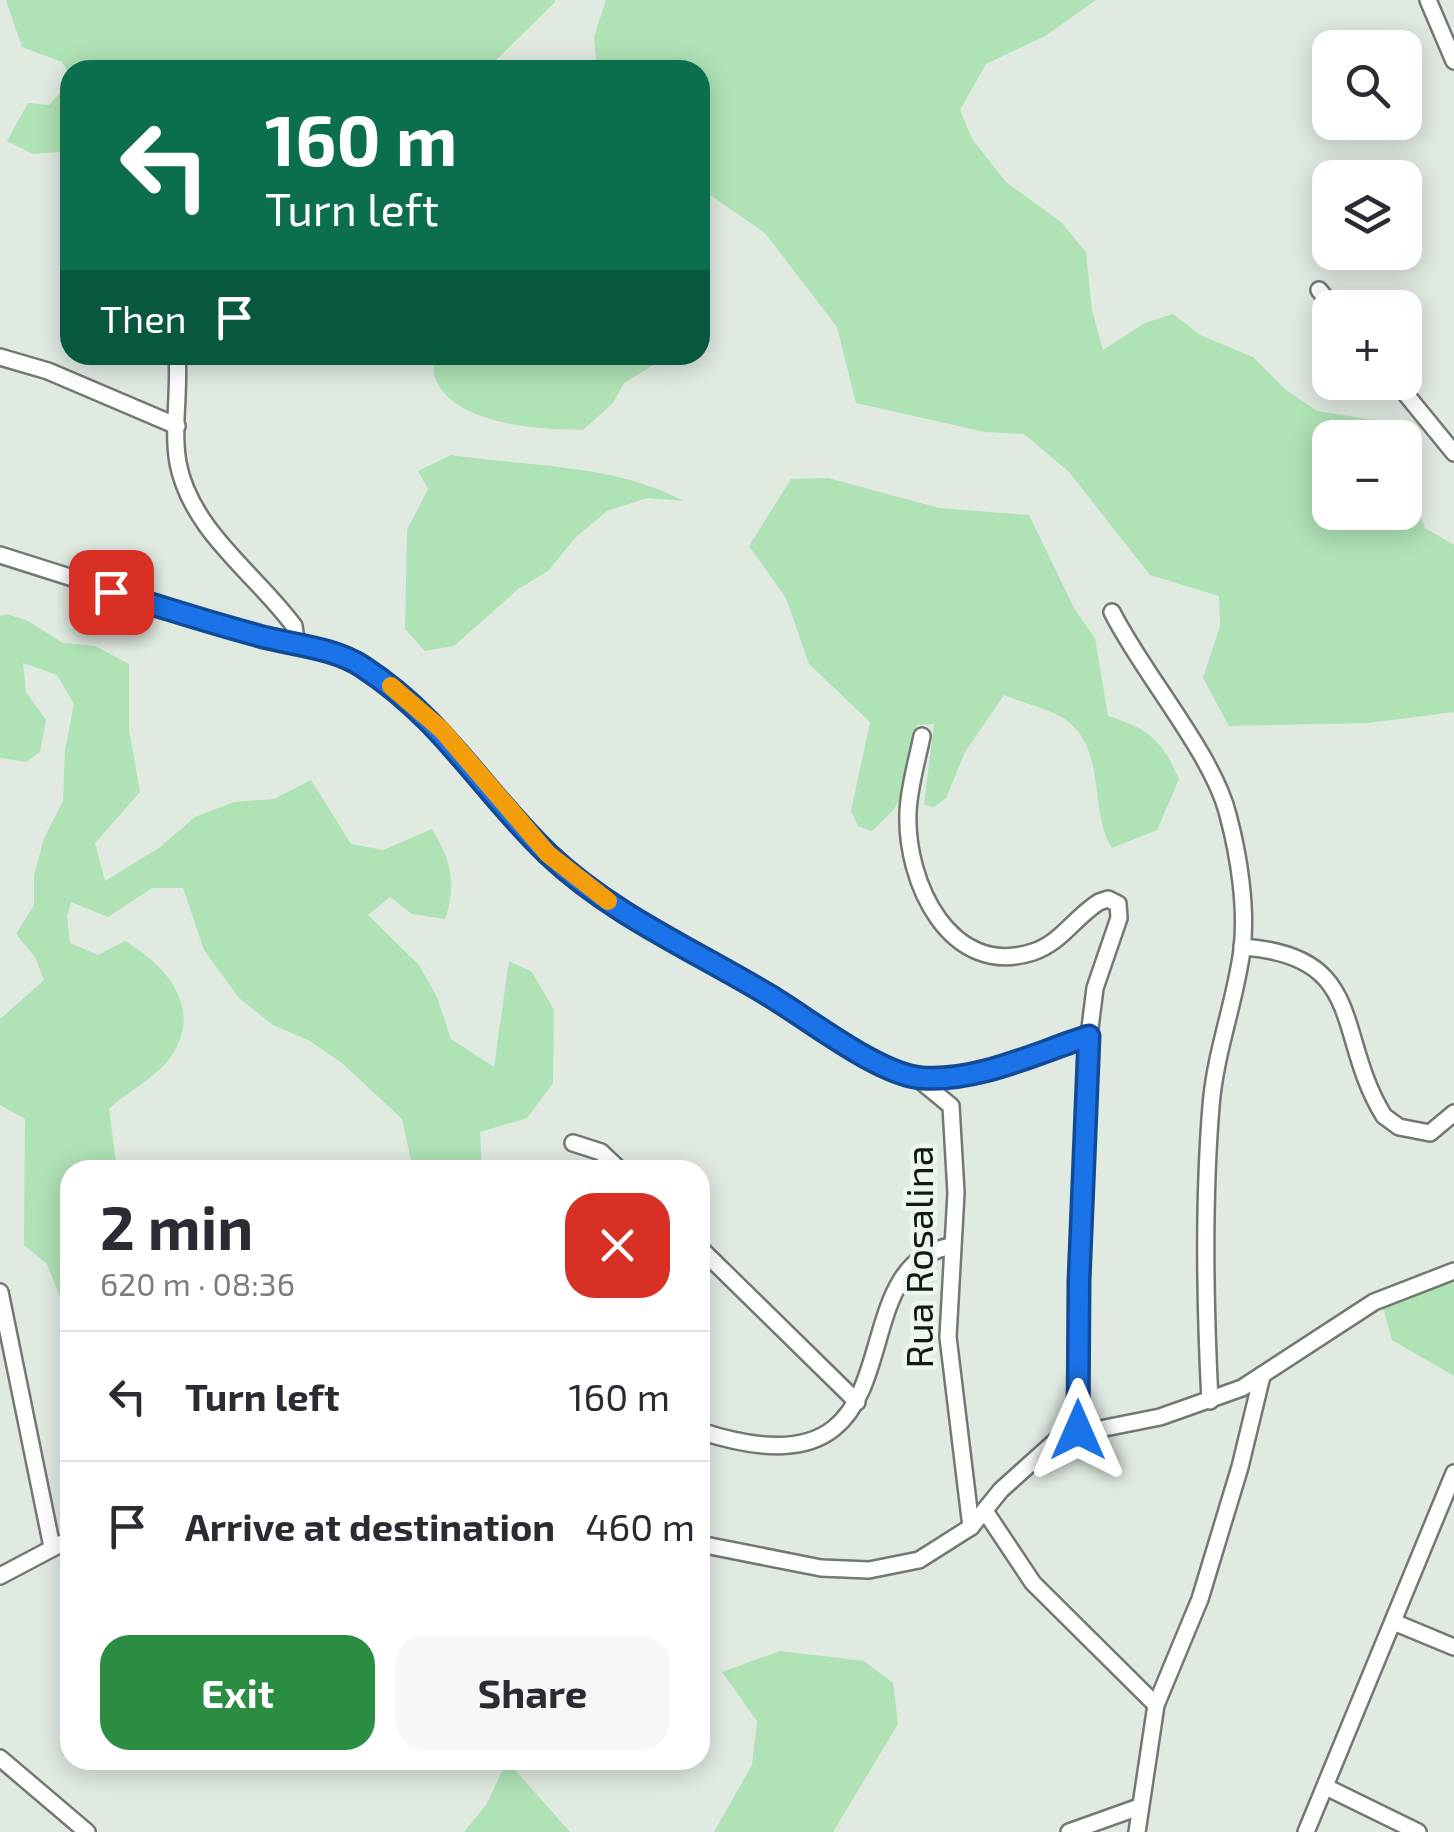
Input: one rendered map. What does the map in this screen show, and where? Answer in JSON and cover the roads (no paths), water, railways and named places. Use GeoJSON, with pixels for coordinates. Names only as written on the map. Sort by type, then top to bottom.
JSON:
{"type":"FeatureCollection","features":[{"type":"Feature","properties":{"kind":"street"},"geometry":{"type":"LineString","coordinates":[[1428,0],[1454,61]]}},
{"type":"Feature","properties":{"kind":"street"},"geometry":{"type":"LineString","coordinates":[[0,357],[48,371],[177,426]]}},
{"type":"Feature","properties":{"kind":"street"},"geometry":{"type":"LineString","coordinates":[[176,365],[182,480],[197,511],[288,618],[297,646]]}},
{"type":"Feature","properties":{"kind":"street"},"geometry":{"type":"LineString","coordinates":[[1411,400],[1454,453]]}},
{"type":"Feature","properties":{"kind":"street"},"geometry":{"type":"LineString","coordinates":[[0,555],[297,646],[342,656],[409,699],[442,730],[548,854],[611,903],[771,996],[826,1037],[916,1078],[962,1077],[1089,1036]]}},
{"type":"Feature","properties":{"kind":"street"},"geometry":{"type":"LineString","coordinates":[[1112,612],[1139,664],[1220,790],[1239,878],[1242,947],[1211,1104],[1206,1322],[1210,1401]]}},
{"type":"Feature","properties":{"kind":"street"},"geometry":{"type":"LineString","coordinates":[[922,736],[907,813],[916,881],[958,942],[976,955],[992,958],[1032,953],[1052,944],[1100,902],[1108,899],[1118,904],[1115,933],[1095,988],[1089,1036],[1079,1281],[1078,1430]]}},
{"type":"Feature","properties":{"kind":"street"},"geometry":{"type":"LineString","coordinates":[[1242,947],[1294,954],[1313,964],[1324,977],[1384,1116],[1398,1127],[1430,1132],[1454,1113]]}},
{"type":"Feature","properties":{"kind":"street","name":"Rua Rosalina"},"geometry":{"type":"LineString","coordinates":[[962,1077],[953,1090],[950,1106],[956,1194],[948,1337],[972,1528]]}},
{"type":"Feature","properties":{"kind":"street","name":"Rua Rosalina"},"geometry":{"type":"LineString","coordinates":[[916,1078],[950,1106]]}},
{"type":"Feature","properties":{"kind":"street"},"geometry":{"type":"LineString","coordinates":[[574,1143],[601,1152],[609,1160]]}},
{"type":"Feature","properties":{"kind":"street"},"geometry":{"type":"LineString","coordinates":[[710,1434],[733,1442],[767,1444],[816,1438],[838,1428],[857,1402],[904,1272],[928,1250],[952,1246]]}},
{"type":"Feature","properties":{"kind":"street"},"geometry":{"type":"LineString","coordinates":[[710,1258],[857,1402]]}},
{"type":"Feature","properties":{"kind":"street"},"geometry":{"type":"LineString","coordinates":[[710,1546],[770,1560],[869,1570],[919,1560],[972,1528],[1046,1446],[1078,1430],[1160,1417],[1210,1401],[1262,1376],[1374,1302],[1454,1270]]}},
{"type":"Feature","properties":{"kind":"street"},"geometry":{"type":"LineString","coordinates":[[0,1292],[52,1547]]}},
{"type":"Feature","properties":{"kind":"street"},"geometry":{"type":"LineString","coordinates":[[1137,1832],[1149,1772],[1156,1704],[1185,1644],[1200,1599],[1262,1376]]}},
{"type":"Feature","properties":{"kind":"street"},"geometry":{"type":"LineString","coordinates":[[1306,1832],[1396,1624],[1454,1473]]}},
{"type":"Feature","properties":{"kind":"street"},"geometry":{"type":"LineString","coordinates":[[985,1510],[1033,1583],[1156,1704]]}},
{"type":"Feature","properties":{"kind":"street"},"geometry":{"type":"LineString","coordinates":[[0,1576],[60,1543]]}},
{"type":"Feature","properties":{"kind":"street"},"geometry":{"type":"LineString","coordinates":[[1396,1624],[1454,1647]]}},
{"type":"Feature","properties":{"kind":"street"},"geometry":{"type":"LineString","coordinates":[[0,1758],[87,1832]]}},
{"type":"Feature","properties":{"kind":"street"},"geometry":{"type":"LineString","coordinates":[[1326,1787],[1418,1832]]}},
{"type":"Feature","properties":{"kind":"street"},"geometry":{"type":"LineString","coordinates":[[1070,1832],[1139,1807]]}},
{"type":"Feature","properties":{"kind":"street"},"geometry":{"type":"LineString","coordinates":[[60,1832],[71,1819]]}}]}
